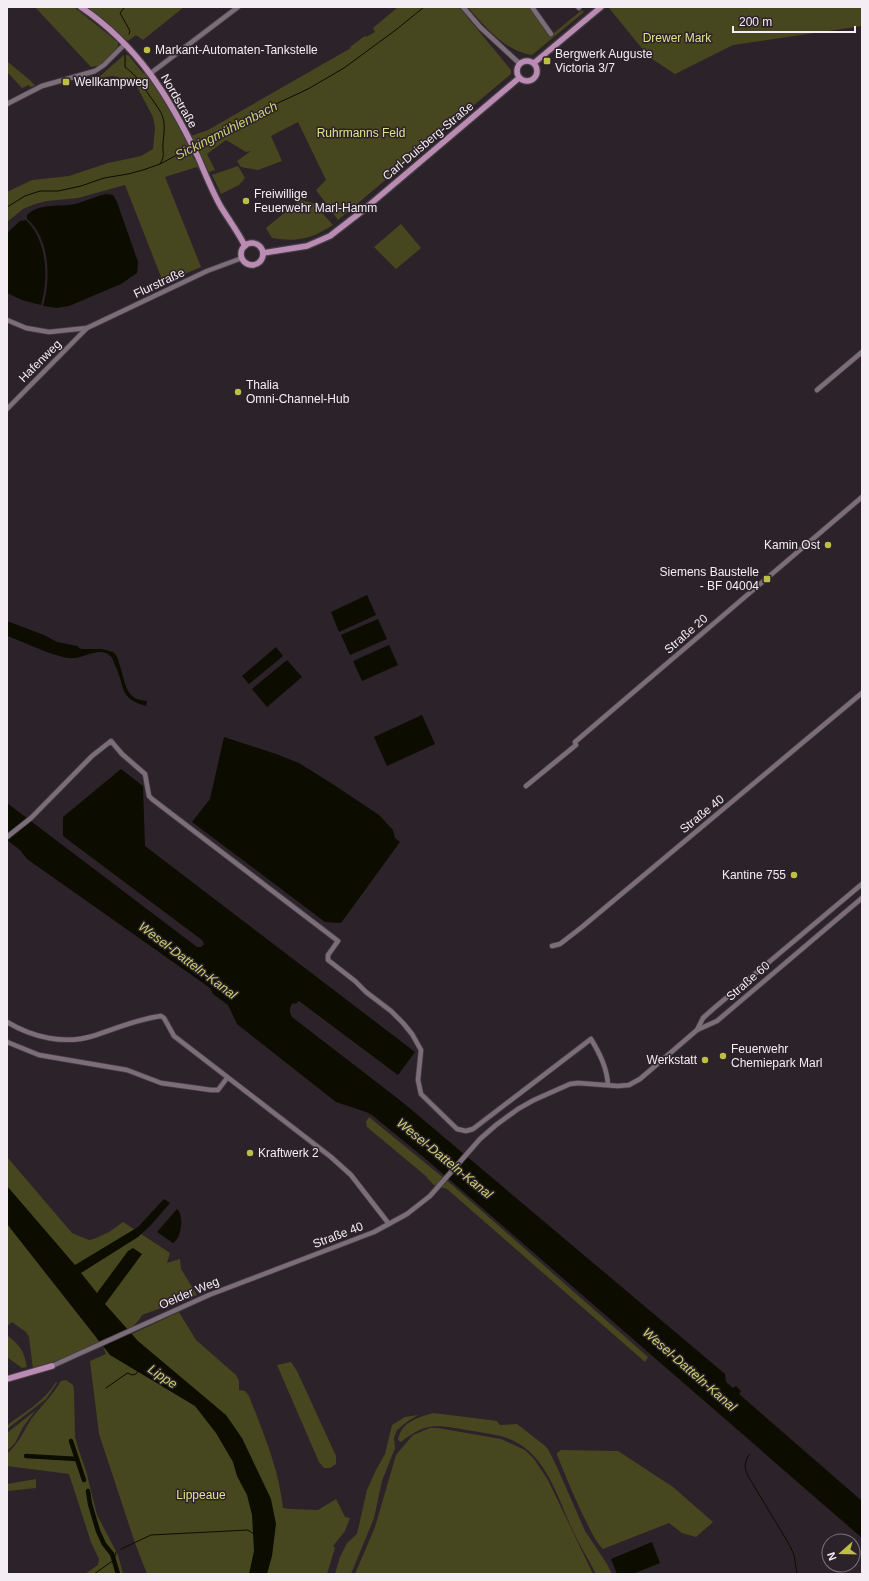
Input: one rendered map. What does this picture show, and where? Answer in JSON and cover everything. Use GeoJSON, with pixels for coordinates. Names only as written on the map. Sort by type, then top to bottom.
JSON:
{"type":"FeatureCollection","features":[{"type":"Feature","properties":{"kind":"main road","name":"Nordstraße"},"geometry":{"type":"LineString","coordinates":[[81,7],[108,28],[125,44],[151,73],[176,114],[221,207],[245,246]]}},
{"type":"Feature","properties":{"kind":"main road"},"geometry":{"type":"LineString","coordinates":[[534,63],[601,7]]}},
{"type":"Feature","properties":{"kind":"main road"},"geometry":{"type":"LineString","coordinates":[[528,60],[534,63],[537,72],[534,78],[526,81],[519,78],[516,72],[520,63],[528,60]]}},
{"type":"Feature","properties":{"kind":"main road","name":"Carl-Duisberg-Straße"},"geometry":{"type":"LineString","coordinates":[[263,253],[307,246],[330,236],[361,212],[519,78]]}},
{"type":"Feature","properties":{"kind":"main road"},"geometry":{"type":"LineString","coordinates":[[256,244],[261,248],[263,253],[261,260],[255,265],[247,264],[242,258],[241,252],[245,246],[256,244]]}},
{"type":"Feature","properties":{"kind":"main road"},"geometry":{"type":"LineString","coordinates":[[7,1379],[52,1366]]}},
{"type":"Feature","properties":{"kind":"street"},"geometry":{"type":"LineString","coordinates":[[151,73],[238,7]]}},
{"type":"Feature","properties":{"kind":"street"},"geometry":{"type":"LineString","coordinates":[[463,7],[480,27],[520,63]]}},
{"type":"Feature","properties":{"kind":"street"},"geometry":{"type":"LineString","coordinates":[[532,7],[551,34]]}},
{"type":"Feature","properties":{"kind":"street"},"geometry":{"type":"LineString","coordinates":[[7,104],[42,86],[95,71],[104,65],[125,44]]}},
{"type":"Feature","properties":{"kind":"street","name":"Flurstraße"},"geometry":{"type":"LineString","coordinates":[[87,328],[207,271],[242,258]]}},
{"type":"Feature","properties":{"kind":"street"},"geometry":{"type":"LineString","coordinates":[[7,320],[26,328],[49,332],[87,328]]}},
{"type":"Feature","properties":{"kind":"street","name":"Hafenweg"},"geometry":{"type":"LineString","coordinates":[[7,409],[87,328]]}},
{"type":"Feature","properties":{"kind":"street"},"geometry":{"type":"LineString","coordinates":[[817,390],[862,352]]}},
{"type":"Feature","properties":{"kind":"street","name":"Straße 20"},"geometry":{"type":"LineString","coordinates":[[526,786],[576,746],[575,742],[862,497]]}},
{"type":"Feature","properties":{"kind":"street","name":"Straße 40"},"geometry":{"type":"LineString","coordinates":[[552,946],[560,944],[582,927],[862,693]]}},
{"type":"Feature","properties":{"kind":"street"},"geometry":{"type":"LineString","coordinates":[[7,837],[31,818],[92,756],[111,741],[122,754],[145,774],[149,796],[152,799],[338,941],[328,955],[328,960],[355,981],[366,992],[391,1010],[408,1028],[421,1050],[418,1080],[421,1094],[457,1129],[466,1131],[473,1129],[590,1039],[598,1050],[606,1068],[608,1085]]}},
{"type":"Feature","properties":{"kind":"street"},"geometry":{"type":"LineString","coordinates":[[697,1030],[703,1018],[713,1009],[862,884]]}},
{"type":"Feature","properties":{"kind":"street","name":"Straße 60"},"geometry":{"type":"LineString","coordinates":[[608,1085],[629,1085],[644,1076],[697,1030],[717,1021],[862,898]]}},
{"type":"Feature","properties":{"kind":"street"},"geometry":{"type":"LineString","coordinates":[[7,1022],[22,1030],[37,1035],[62,1040],[93,1036],[109,1029],[152,1017],[161,1016],[164,1018],[174,1036],[351,1175],[389,1224]]}},
{"type":"Feature","properties":{"kind":"street"},"geometry":{"type":"LineString","coordinates":[[7,1042],[39,1055],[127,1070],[161,1083],[218,1090],[227,1078]]}},
{"type":"Feature","properties":{"kind":"street","name":"Straße 40"},"geometry":{"type":"LineString","coordinates":[[247,1280],[374,1232],[407,1214],[430,1196],[480,1139],[496,1124],[534,1100],[570,1084],[578,1083],[608,1085]]}},
{"type":"Feature","properties":{"kind":"street","name":"Oelder Weg"},"geometry":{"type":"LineString","coordinates":[[52,1366],[209,1295],[247,1280]]}},
{"type":"Feature","properties":{"kind":"green space"},"geometry":{"type":"Polygon","coordinates":[[[35,7],[74,7],[114,39],[118,43],[118,47],[101,65],[91,67],[35,7]]]}},
{"type":"Feature","properties":{"kind":"green space"},"geometry":{"type":"Polygon","coordinates":[[[87,7],[184,7],[143,40],[136,35],[128,41],[87,7]]]}},
{"type":"Feature","properties":{"kind":"green space","name":"Ruhrmanns Feld"},"geometry":{"type":"Polygon","coordinates":[[[398,7],[459,7],[511,70],[511,74],[338,220],[316,190],[326,180],[298,122],[271,136],[282,161],[258,170],[241,167],[237,161],[251,151],[246,152],[226,140],[207,154],[215,170],[209,172],[191,136],[208,130],[351,48],[350,47],[365,36],[366,37],[375,32],[373,28],[398,7]]]}},
{"type":"Feature","properties":{"kind":"green space"},"geometry":{"type":"Polygon","coordinates":[[[468,7],[530,7],[550,36],[582,10],[584,12],[532,55],[522,53],[505,44],[488,30],[468,7]]]}},
{"type":"Feature","properties":{"kind":"green space","name":"Drewer Mark"},"geometry":{"type":"Polygon","coordinates":[[[862,7],[862,26],[733,45],[675,74],[649,57],[609,8],[862,7]]]}},
{"type":"Feature","properties":{"kind":"green space"},"geometry":{"type":"Polygon","coordinates":[[[125,54],[129,56],[143,73],[146,72],[175,118],[194,159],[196,158],[199,165],[199,170],[197,167],[165,177],[201,267],[182,275],[180,272],[163,282],[125,185],[78,198],[47,201],[35,204],[23,209],[7,222],[7,192],[32,180],[69,176],[108,163],[141,156],[153,149],[155,128],[153,117],[134,81],[113,76],[98,78],[125,54]]]}},
{"type":"Feature","properties":{"kind":"green space"},"geometry":{"type":"Polygon","coordinates":[[[7,61],[35,86],[30,87],[29,85],[22,88],[7,72],[7,61]]]}},
{"type":"Feature","properties":{"kind":"green space"},"geometry":{"type":"Polygon","coordinates":[[[238,166],[245,178],[239,185],[221,194],[212,175],[238,166]]]}},
{"type":"Feature","properties":{"kind":"green space"},"geometry":{"type":"Polygon","coordinates":[[[300,200],[313,203],[333,225],[318,234],[304,238],[289,240],[272,238],[266,228],[300,200]]]}},
{"type":"Feature","properties":{"kind":"green space"},"geometry":{"type":"Polygon","coordinates":[[[401,224],[421,248],[396,269],[374,247],[401,224]]]}},
{"type":"Feature","properties":{"kind":"green space"},"geometry":{"type":"Polygon","coordinates":[[[369,1117],[451,1184],[648,1357],[645,1362],[447,1189],[434,1185],[427,1177],[367,1127],[366,1122],[369,1117]]]}},
{"type":"Feature","properties":{"kind":"green space"},"geometry":{"type":"Polygon","coordinates":[[[7,1157],[72,1233],[89,1240],[94,1239],[109,1232],[123,1222],[170,1253],[167,1263],[180,1259],[181,1269],[197,1295],[142,1315],[138,1322],[128,1330],[95,1335],[99,1342],[67,1357],[33,1369],[29,1337],[26,1332],[12,1322],[7,1326],[7,1157]]]}},
{"type":"Feature","properties":{"kind":"green space","name":"Lippeaue"},"geometry":{"type":"Polygon","coordinates":[[[179,1312],[196,1340],[236,1375],[239,1381],[239,1390],[245,1391],[249,1396],[274,1465],[283,1508],[318,1510],[336,1499],[345,1517],[350,1518],[345,1531],[333,1546],[335,1548],[327,1574],[147,1574],[135,1543],[99,1434],[90,1361],[106,1354],[103,1346],[179,1312]]]}},
{"type":"Feature","properties":{"kind":"green space"},"geometry":{"type":"Polygon","coordinates":[[[7,1335],[21,1349],[27,1367],[22,1368],[7,1357],[7,1335]]]}},
{"type":"Feature","properties":{"kind":"green space"},"geometry":{"type":"Polygon","coordinates":[[[291,1362],[297,1371],[336,1456],[336,1464],[330,1468],[324,1468],[319,1462],[277,1365],[291,1362]]]}},
{"type":"Feature","properties":{"kind":"green space"},"geometry":{"type":"Polygon","coordinates":[[[66,1380],[73,1385],[75,1437],[86,1471],[97,1515],[118,1555],[123,1574],[85,1574],[98,1565],[99,1559],[91,1542],[69,1474],[7,1466],[7,1454],[18,1441],[32,1418],[61,1381],[66,1380]]]}},
{"type":"Feature","properties":{"kind":"green space"},"geometry":{"type":"Polygon","coordinates":[[[56,1382],[57,1383],[46,1399],[7,1429],[7,1426],[10,1423],[41,1400],[56,1382]]]}},
{"type":"Feature","properties":{"kind":"green space"},"geometry":{"type":"Polygon","coordinates":[[[35,1411],[23,1427],[15,1443],[7,1451],[7,1433],[35,1411]]]}},
{"type":"Feature","properties":{"kind":"green space"},"geometry":{"type":"Polygon","coordinates":[[[433,1413],[497,1421],[500,1425],[517,1424],[544,1445],[548,1449],[557,1467],[585,1531],[612,1574],[596,1574],[576,1537],[551,1480],[544,1469],[526,1448],[503,1437],[440,1426],[425,1428],[401,1442],[398,1440],[402,1429],[406,1425],[416,1419],[433,1413]]]}},
{"type":"Feature","properties":{"kind":"green space"},"geometry":{"type":"Polygon","coordinates":[[[418,1415],[397,1430],[394,1438],[395,1448],[382,1481],[374,1518],[351,1574],[335,1574],[340,1557],[347,1543],[357,1534],[367,1490],[385,1454],[392,1425],[405,1417],[418,1415]]]}},
{"type":"Feature","properties":{"kind":"green space"},"geometry":{"type":"Polygon","coordinates":[[[430,1428],[438,1428],[501,1439],[525,1450],[534,1459],[548,1480],[593,1574],[355,1574],[375,1527],[396,1455],[413,1435],[430,1428]]]}},
{"type":"Feature","properties":{"kind":"green space"},"geometry":{"type":"Polygon","coordinates":[[[561,1450],[618,1451],[673,1487],[713,1522],[696,1537],[682,1533],[669,1523],[603,1549],[593,1534],[568,1482],[557,1455],[557,1453],[561,1450]]]}},
{"type":"Feature","properties":{"kind":"green space"},"geometry":{"type":"Polygon","coordinates":[[[36,1479],[36,1488],[7,1491],[7,1484],[36,1479]]]}},
{"type":"Feature","properties":{"kind":"water"},"geometry":{"type":"Polygon","coordinates":[[[106,194],[113,195],[117,202],[138,262],[137,273],[121,284],[69,306],[57,308],[43,306],[47,284],[47,260],[40,237],[35,227],[27,219],[27,215],[38,208],[79,203],[106,194]]]}},
{"type":"Feature","properties":{"kind":"water"},"geometry":{"type":"Polygon","coordinates":[[[26,220],[33,228],[38,238],[44,260],[45,283],[41,305],[22,300],[7,293],[7,233],[20,221],[26,220]]]}},
{"type":"Feature","properties":{"kind":"water"},"geometry":{"type":"Polygon","coordinates":[[[367,595],[376,615],[339,632],[331,612],[367,595]]]}},
{"type":"Feature","properties":{"kind":"water"},"geometry":{"type":"Polygon","coordinates":[[[378,619],[387,639],[350,655],[341,635],[378,619]]]}},
{"type":"Feature","properties":{"kind":"water"},"geometry":{"type":"Polygon","coordinates":[[[7,621],[44,635],[57,642],[77,646],[81,649],[102,649],[113,652],[118,659],[127,689],[130,694],[139,700],[147,701],[146,706],[137,703],[127,696],[113,660],[109,655],[97,652],[78,658],[68,658],[51,653],[7,636],[7,621]]]}},
{"type":"Feature","properties":{"kind":"water"},"geometry":{"type":"Polygon","coordinates":[[[389,645],[398,665],[362,681],[353,661],[389,645]]]}},
{"type":"Feature","properties":{"kind":"water"},"geometry":{"type":"Polygon","coordinates":[[[276,647],[283,656],[249,684],[242,676],[276,647]]]}},
{"type":"Feature","properties":{"kind":"water"},"geometry":{"type":"Polygon","coordinates":[[[287,660],[302,677],[267,707],[252,689],[287,660]]]}},
{"type":"Feature","properties":{"kind":"water"},"geometry":{"type":"Polygon","coordinates":[[[422,715],[435,744],[387,766],[374,737],[422,715]]]}},
{"type":"Feature","properties":{"kind":"water"},"geometry":{"type":"Polygon","coordinates":[[[224,737],[299,763],[379,815],[393,830],[395,838],[400,842],[341,923],[325,922],[192,822],[210,799],[224,737]]]}},
{"type":"Feature","properties":{"kind":"water","name":"Wesel-Datteln-Kanal"},"geometry":{"type":"Polygon","coordinates":[[[121,769],[143,786],[145,846],[415,1052],[398,1075],[299,1001],[295,1004],[293,1003],[290,1008],[292,1017],[401,1101],[725,1374],[726,1382],[733,1388],[736,1386],[741,1391],[739,1394],[862,1501],[862,1538],[861,1533],[856,1533],[428,1161],[372,1115],[336,1102],[237,1024],[228,1005],[213,994],[210,988],[27,859],[20,850],[7,840],[7,803],[197,947],[201,947],[204,944],[202,940],[63,836],[63,817],[121,769]]]}},
{"type":"Feature","properties":{"kind":"water","name":"Lippe"},"geometry":{"type":"Polygon","coordinates":[[[7,1186],[75,1265],[138,1227],[164,1199],[170,1203],[151,1225],[138,1237],[81,1273],[97,1293],[128,1251],[133,1248],[142,1254],[105,1304],[138,1341],[226,1415],[242,1438],[271,1499],[276,1524],[272,1556],[267,1574],[249,1574],[254,1551],[252,1515],[247,1495],[237,1476],[233,1462],[216,1433],[195,1406],[110,1355],[7,1224],[7,1186]]]}},
{"type":"Feature","properties":{"kind":"water"},"geometry":{"type":"Polygon","coordinates":[[[177,1209],[181,1216],[181,1226],[180,1232],[173,1243],[157,1232],[177,1209]]]}},
{"type":"Feature","properties":{"kind":"water"},"geometry":{"type":"Polygon","coordinates":[[[652,1542],[660,1563],[633,1574],[617,1574],[611,1559],[652,1542]]]}},
{"type":"Feature","properties":{"kind":"waterway"},"geometry":{"type":"LineString","coordinates":[[125,7],[120,13],[130,31],[129,34]]}},
{"type":"Feature","properties":{"kind":"waterway","name":"Sickingmühlenbach"},"geometry":{"type":"LineString","coordinates":[[195,146],[231,125],[308,89],[344,68],[424,7]]}},
{"type":"Feature","properties":{"kind":"waterway"},"geometry":{"type":"LineString","coordinates":[[125,54],[125,67],[138,80],[163,117],[163,156],[160,164]]}},
{"type":"Feature","properties":{"kind":"waterway","name":"Sickingmühlenbach"},"geometry":{"type":"LineString","coordinates":[[7,207],[25,196],[40,191],[58,191],[81,186],[104,178],[143,170],[160,164],[190,148]]}},
{"type":"Feature","properties":{"kind":"waterway"},"geometry":{"type":"LineString","coordinates":[[106,1388],[126,1374],[128,1373],[132,1375],[136,1374],[138,1371]]}},
{"type":"Feature","properties":{"kind":"waterway"},"geometry":{"type":"LineString","coordinates":[[71,1441],[84,1480]]}},
{"type":"Feature","properties":{"kind":"waterway"},"geometry":{"type":"LineString","coordinates":[[750,1454],[745,1467],[748,1476],[789,1544],[794,1555],[797,1574]]}},
{"type":"Feature","properties":{"kind":"waterway"},"geometry":{"type":"LineString","coordinates":[[26,1456],[77,1459]]}},
{"type":"Feature","properties":{"kind":"waterway"},"geometry":{"type":"LineString","coordinates":[[88,1491],[90,1504],[98,1531],[104,1544],[112,1554],[118,1574]]}},
{"type":"Feature","properties":{"kind":"waterway"},"geometry":{"type":"LineString","coordinates":[[121,1549],[151,1535],[248,1530],[254,1534]]}},
{"type":"Feature","properties":{"kind":"waterway"},"geometry":{"type":"LineString","coordinates":[[94,1574],[114,1560],[116,1552]]}},
{"type":"Feature","properties":{"kind":"place","name":"Markant-Automaten-Tankstelle"},"geometry":{"type":"Point","coordinates":[147,50]}},
{"type":"Feature","properties":{"kind":"place","name":"Bergwerk Auguste Victoria 3/7"},"geometry":{"type":"Point","coordinates":[547,61]}},
{"type":"Feature","properties":{"kind":"place","name":"Wellkampweg"},"geometry":{"type":"Point","coordinates":[66,82]}},
{"type":"Feature","properties":{"kind":"place","name":"Freiwillige Feuerwehr Marl-Hamm"},"geometry":{"type":"Point","coordinates":[246,201]}},
{"type":"Feature","properties":{"kind":"place","name":"Thalia Omni-Channel-Hub"},"geometry":{"type":"Point","coordinates":[238,392]}},
{"type":"Feature","properties":{"kind":"place","name":"Kamin Ost"},"geometry":{"type":"Point","coordinates":[828,545]}},
{"type":"Feature","properties":{"kind":"place","name":"Siemens Baustelle - BF 04004"},"geometry":{"type":"Point","coordinates":[767,579]}},
{"type":"Feature","properties":{"kind":"place","name":"Kantine 755"},"geometry":{"type":"Point","coordinates":[794,875]}},
{"type":"Feature","properties":{"kind":"place","name":"Feuerwehr Chemiepark Marl"},"geometry":{"type":"Point","coordinates":[723,1056]}},
{"type":"Feature","properties":{"kind":"place","name":"Werkstatt"},"geometry":{"type":"Point","coordinates":[705,1060]}},
{"type":"Feature","properties":{"kind":"place","name":"Kraftwerk 2"},"geometry":{"type":"Point","coordinates":[250,1153]}}]}
